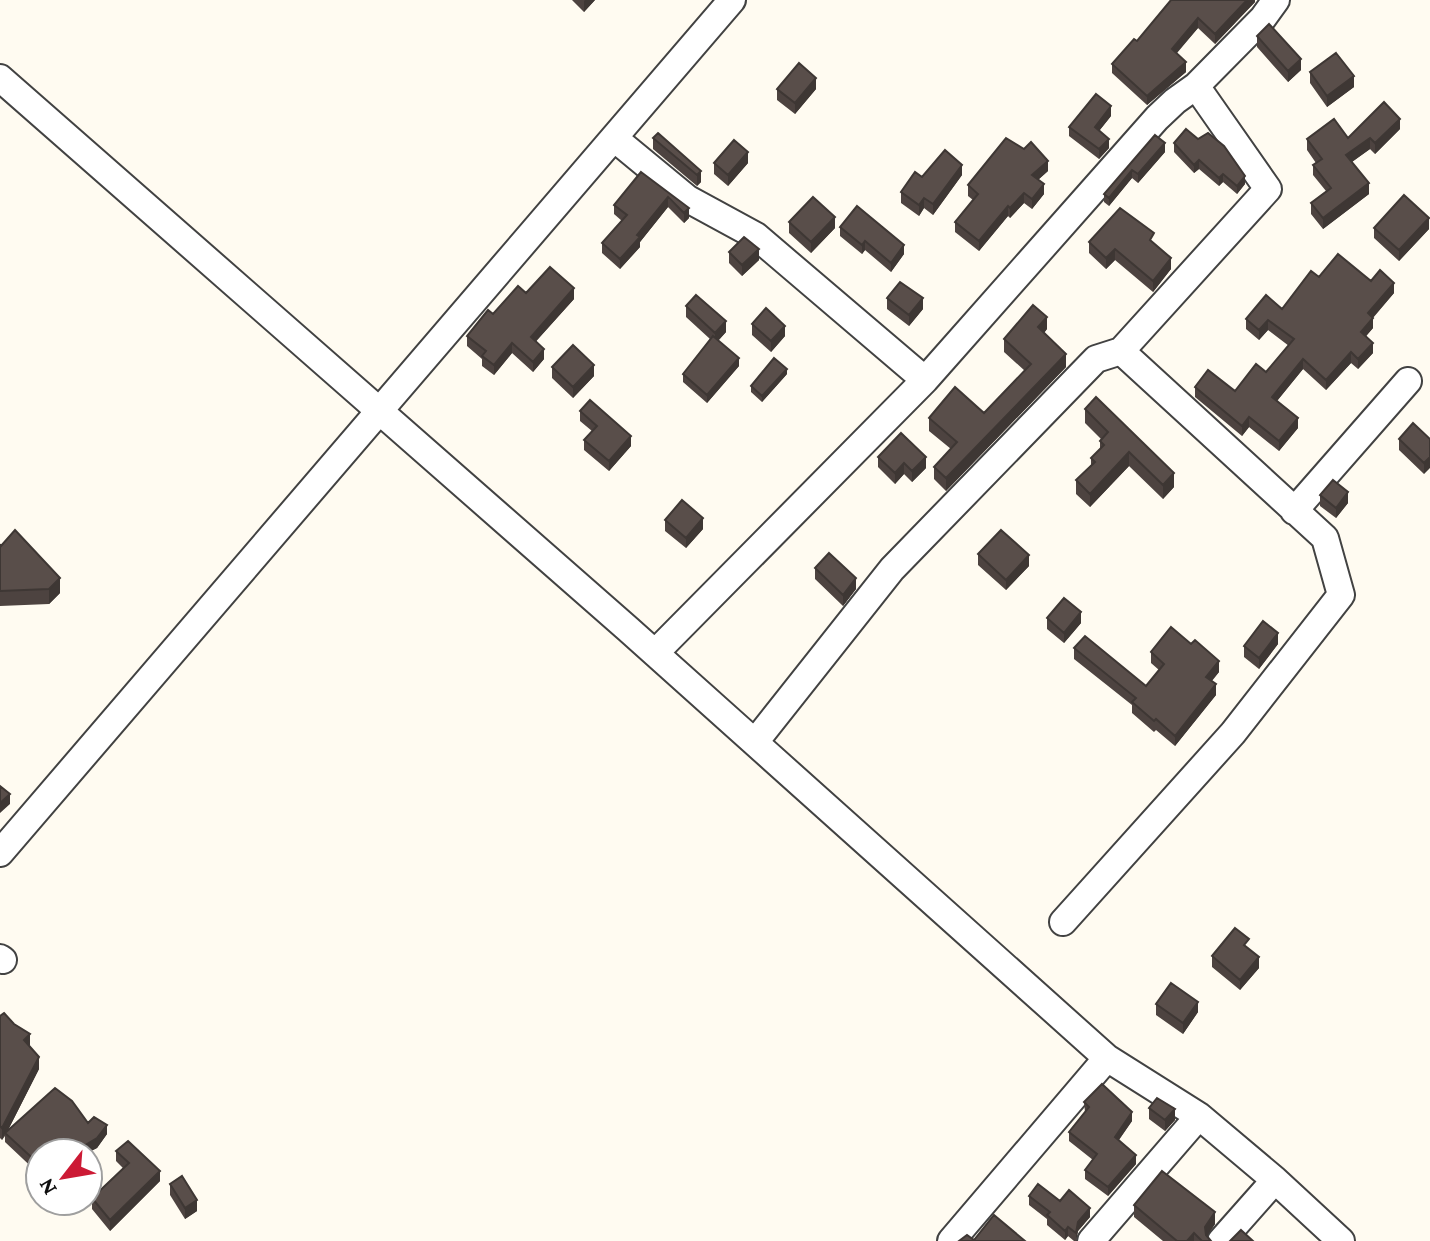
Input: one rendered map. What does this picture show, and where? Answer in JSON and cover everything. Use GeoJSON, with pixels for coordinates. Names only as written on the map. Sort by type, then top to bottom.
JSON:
{"type":"FeatureCollection","features":[{"type":"Feature","properties":{"kind":"street"},"geometry":{"type":"LineString","coordinates":[[0,853],[732,0]]}},
{"type":"Feature","properties":{"kind":"street"},"geometry":{"type":"LineString","coordinates":[[655,653],[925,380],[1157,118],[1196,86],[1263,18],[1276,0]]}},
{"type":"Feature","properties":{"kind":"street"},"geometry":{"type":"LineString","coordinates":[[0,78],[655,653],[1107,1058],[1199,1116],[1341,1241]]}},
{"type":"Feature","properties":{"kind":"street"},"geometry":{"type":"LineString","coordinates":[[755,742],[892,569],[1096,359],[1121,351],[1268,189],[1196,86]]}},
{"type":"Feature","properties":{"kind":"street"},"geometry":{"type":"LineString","coordinates":[[614,138],[688,199],[756,236],[925,380]]}},
{"type":"Feature","properties":{"kind":"street"},"geometry":{"type":"LineString","coordinates":[[1063,922],[1233,733],[1341,595],[1325,538],[1121,351]]}},
{"type":"Feature","properties":{"kind":"street"},"geometry":{"type":"LineString","coordinates":[[1294,511],[1408,381]]}},
{"type":"Feature","properties":{"kind":"street"},"geometry":{"type":"LineString","coordinates":[[951,1241],[1107,1058]]}},
{"type":"Feature","properties":{"kind":"street"},"geometry":{"type":"LineString","coordinates":[[1091,1241],[1199,1116]]}},
{"type":"Feature","properties":{"kind":"street"},"geometry":{"type":"LineString","coordinates":[[1221,1241],[1275,1180]]}},
{"type":"Feature","properties":{"kind":"building"},"geometry":{"type":"Polygon","coordinates":[[[1171,0],[1247,0],[1215,34],[1198,18],[1172,49],[1186,62],[1147,96],[1112,64],[1134,39],[1137,41],[1171,0]]]}},
{"type":"Feature","properties":{"kind":"building"},"geometry":{"type":"Polygon","coordinates":[[[1269,24],[1301,59],[1288,71],[1257,36],[1269,24]]]}},
{"type":"Feature","properties":{"kind":"building"},"geometry":{"type":"Polygon","coordinates":[[[1336,53],[1354,76],[1327,96],[1310,72],[1336,53]]]}},
{"type":"Feature","properties":{"kind":"building"},"geometry":{"type":"Polygon","coordinates":[[[799,63],[816,78],[795,103],[777,89],[799,63]]]}},
{"type":"Feature","properties":{"kind":"building"},"geometry":{"type":"Polygon","coordinates":[[[1096,94],[1111,106],[1095,127],[1109,139],[1099,149],[1069,127],[1096,94]]]}},
{"type":"Feature","properties":{"kind":"building"},"geometry":{"type":"Polygon","coordinates":[[[1384,102],[1400,119],[1375,143],[1370,138],[1346,155],[1369,183],[1323,218],[1311,203],[1331,188],[1313,165],[1322,159],[1307,139],[1334,119],[1348,138],[1384,102]]]}},
{"type":"Feature","properties":{"kind":"building"},"geometry":{"type":"Polygon","coordinates":[[[1186,129],[1198,139],[1208,133],[1224,146],[1245,176],[1237,186],[1223,174],[1219,178],[1199,160],[1194,165],[1174,143],[1186,129]]]}},
{"type":"Feature","properties":{"kind":"building"},"geometry":{"type":"Polygon","coordinates":[[[658,133],[701,171],[697,175],[653,138],[658,133]]]}},
{"type":"Feature","properties":{"kind":"building"},"geometry":{"type":"Polygon","coordinates":[[[1155,135],[1165,143],[1138,174],[1132,170],[1109,198],[1104,194],[1155,135]]]}},
{"type":"Feature","properties":{"kind":"building"},"geometry":{"type":"Polygon","coordinates":[[[1006,138],[1024,149],[1031,142],[1048,161],[1032,175],[1044,184],[1032,199],[1024,193],[1010,208],[1008,206],[979,241],[955,222],[978,194],[968,185],[1006,138]]]}},
{"type":"Feature","properties":{"kind":"building"},"geometry":{"type":"Polygon","coordinates":[[[734,140],[748,152],[728,175],[714,163],[734,140]]]}},
{"type":"Feature","properties":{"kind":"building"},"geometry":{"type":"Polygon","coordinates":[[[945,150],[962,165],[933,204],[924,198],[919,205],[901,192],[915,172],[922,177],[945,150]]]}},
{"type":"Feature","properties":{"kind":"building"},"geometry":{"type":"Polygon","coordinates":[[[641,172],[689,208],[684,213],[668,197],[620,259],[602,243],[627,215],[614,205],[641,172]]]}},
{"type":"Feature","properties":{"kind":"building"},"geometry":{"type":"Polygon","coordinates":[[[1404,195],[1429,218],[1399,250],[1374,228],[1404,195]]]}},
{"type":"Feature","properties":{"kind":"building"},"geometry":{"type":"Polygon","coordinates":[[[813,197],[835,217],[811,242],[789,222],[813,197]]]}},
{"type":"Feature","properties":{"kind":"building"},"geometry":{"type":"Polygon","coordinates":[[[857,206],[904,245],[891,263],[865,241],[862,245],[840,227],[857,206]]]}},
{"type":"Feature","properties":{"kind":"building"},"geometry":{"type":"Polygon","coordinates":[[[1120,208],[1154,233],[1150,240],[1171,258],[1153,281],[1115,249],[1106,258],[1089,242],[1120,208]]]}},
{"type":"Feature","properties":{"kind":"building"},"geometry":{"type":"Polygon","coordinates":[[[744,237],[759,249],[742,265],[729,252],[744,237]]]}},
{"type":"Feature","properties":{"kind":"building"},"geometry":{"type":"Polygon","coordinates":[[[1338,254],[1371,281],[1380,270],[1394,283],[1368,313],[1373,318],[1361,332],[1373,343],[1358,359],[1351,352],[1326,380],[1303,359],[1272,397],[1298,418],[1279,441],[1249,417],[1242,426],[1195,387],[1208,370],[1235,391],[1256,364],[1266,372],[1294,339],[1268,320],[1259,330],[1246,319],[1266,295],[1282,309],[1311,271],[1319,277],[1338,254]]]}},
{"type":"Feature","properties":{"kind":"building"},"geometry":{"type":"Polygon","coordinates":[[[550,267],[574,288],[531,337],[544,349],[533,362],[512,343],[494,365],[482,356],[486,351],[467,336],[488,310],[493,314],[518,286],[526,293],[550,267]]]}},
{"type":"Feature","properties":{"kind":"building"},"geometry":{"type":"Polygon","coordinates":[[[900,282],[923,298],[909,315],[887,298],[900,282]]]}},
{"type":"Feature","properties":{"kind":"building"},"geometry":{"type":"Polygon","coordinates":[[[696,295],[726,321],[715,333],[686,306],[696,295]]]}},
{"type":"Feature","properties":{"kind":"building"},"geometry":{"type":"Polygon","coordinates":[[[1033,305],[1047,317],[1038,327],[1066,354],[946,478],[934,467],[957,442],[929,418],[955,387],[984,413],[1031,364],[1004,339],[1033,305]]]}},
{"type":"Feature","properties":{"kind":"building"},"geometry":{"type":"Polygon","coordinates":[[[766,308],[785,326],[771,341],[752,324],[766,308]]]}},
{"type":"Feature","properties":{"kind":"building"},"geometry":{"type":"Polygon","coordinates":[[[713,336],[739,358],[707,395],[683,374],[713,336]]]}},
{"type":"Feature","properties":{"kind":"building"},"geometry":{"type":"Polygon","coordinates":[[[573,345],[594,365],[573,387],[552,367],[573,345]]]}},
{"type":"Feature","properties":{"kind":"building"},"geometry":{"type":"Polygon","coordinates":[[[774,358],[787,369],[762,396],[751,386],[774,358]]]}},
{"type":"Feature","properties":{"kind":"building"},"geometry":{"type":"Polygon","coordinates":[[[1096,397],[1174,473],[1163,485],[1129,452],[1090,494],[1076,480],[1095,462],[1091,458],[1104,445],[1100,441],[1108,432],[1085,409],[1096,397]]]}},
{"type":"Feature","properties":{"kind":"building"},"geometry":{"type":"Polygon","coordinates":[[[590,400],[631,436],[609,461],[584,440],[597,426],[580,411],[590,400]]]}},
{"type":"Feature","properties":{"kind":"building"},"geometry":{"type":"Polygon","coordinates":[[[1413,423],[1430,439],[1430,457],[1424,463],[1399,439],[1413,423]]]}},
{"type":"Feature","properties":{"kind":"building"},"geometry":{"type":"Polygon","coordinates":[[[901,433],[926,457],[912,471],[904,463],[895,473],[878,457],[901,433]]]}},
{"type":"Feature","properties":{"kind":"building"},"geometry":{"type":"Polygon","coordinates":[[[1333,480],[1348,492],[1336,508],[1320,495],[1333,480]]]}},
{"type":"Feature","properties":{"kind":"building"},"geometry":{"type":"Polygon","coordinates":[[[682,500],[703,518],[686,538],[665,520],[682,500]]]}},
{"type":"Feature","properties":{"kind":"building"},"geometry":{"type":"Polygon","coordinates":[[[15,530],[60,578],[49,589],[0,591],[0,545],[15,530]]]}},
{"type":"Feature","properties":{"kind":"building"},"geometry":{"type":"Polygon","coordinates":[[[1001,530],[1029,555],[1006,580],[978,554],[1001,530]]]}},
{"type":"Feature","properties":{"kind":"building"},"geometry":{"type":"Polygon","coordinates":[[[829,553],[856,578],[843,595],[815,568],[829,553]]]}},
{"type":"Feature","properties":{"kind":"building"},"geometry":{"type":"Polygon","coordinates":[[[1064,598],[1081,612],[1064,633],[1047,618],[1064,598]]]}},
{"type":"Feature","properties":{"kind":"building"},"geometry":{"type":"Polygon","coordinates":[[[1263,621],[1278,633],[1259,658],[1244,646],[1263,621]]]}},
{"type":"Feature","properties":{"kind":"building"},"geometry":{"type":"Polygon","coordinates":[[[1171,627],[1191,644],[1195,640],[1219,661],[1206,677],[1216,684],[1175,736],[1132,702],[1136,698],[1074,648],[1085,636],[1146,686],[1164,664],[1151,652],[1171,627]]]}},
{"type":"Feature","properties":{"kind":"building"},"geometry":{"type":"Polygon","coordinates":[[[0,786],[10,794],[0,803],[0,786]]]}},
{"type":"Feature","properties":{"kind":"building"},"geometry":{"type":"Polygon","coordinates":[[[1235,928],[1249,939],[1244,945],[1259,957],[1240,980],[1212,956],[1235,928]]]}},
{"type":"Feature","properties":{"kind":"building"},"geometry":{"type":"Polygon","coordinates":[[[1171,983],[1198,1002],[1183,1023],[1156,1004],[1171,983]]]}},
{"type":"Feature","properties":{"kind":"building"},"geometry":{"type":"Polygon","coordinates":[[[4,1013],[30,1034],[24,1040],[39,1057],[2,1128],[0,1016],[4,1013]]]}},
{"type":"Feature","properties":{"kind":"building"},"geometry":{"type":"Polygon","coordinates":[[[1102,1084],[1132,1112],[1115,1137],[1136,1155],[1108,1187],[1085,1170],[1097,1154],[1069,1132],[1089,1107],[1084,1102],[1102,1084]]]}},
{"type":"Feature","properties":{"kind":"building"},"geometry":{"type":"Polygon","coordinates":[[[55,1088],[72,1101],[88,1123],[94,1117],[107,1125],[98,1137],[24,1137],[24,1150],[5,1133],[55,1088]]]}},
{"type":"Feature","properties":{"kind":"building"},"geometry":{"type":"Polygon","coordinates":[[[1157,1098],[1175,1109],[1165,1120],[1149,1108],[1157,1098]]]}},
{"type":"Feature","properties":{"kind":"building"},"geometry":{"type":"Polygon","coordinates":[[[128,1141],[160,1171],[110,1220],[104,1213],[104,1187],[129,1163],[116,1151],[128,1141]]]}},
{"type":"Feature","properties":{"kind":"building"},"geometry":{"type":"Polygon","coordinates":[[[1162,1171],[1215,1212],[1205,1227],[1211,1241],[1202,1241],[1194,1233],[1187,1241],[1177,1241],[1134,1205],[1162,1171]]]}},
{"type":"Feature","properties":{"kind":"building"},"geometry":{"type":"Polygon","coordinates":[[[182,1176],[197,1200],[185,1208],[170,1184],[182,1176]]]}},
{"type":"Feature","properties":{"kind":"building"},"geometry":{"type":"Polygon","coordinates":[[[1038,1184],[1060,1201],[1069,1190],[1090,1208],[1078,1222],[1076,1233],[1068,1227],[1065,1231],[1047,1215],[1050,1212],[1029,1196],[1038,1184]]]}},
{"type":"Feature","properties":{"kind":"building"},"geometry":{"type":"Polygon","coordinates":[[[994,1215],[1025,1241],[959,1241],[967,1235],[974,1240],[994,1215]]]}},
{"type":"Feature","properties":{"kind":"building"},"geometry":{"type":"Polygon","coordinates":[[[1241,1230],[1253,1241],[1230,1241],[1241,1230]]]}}]}
